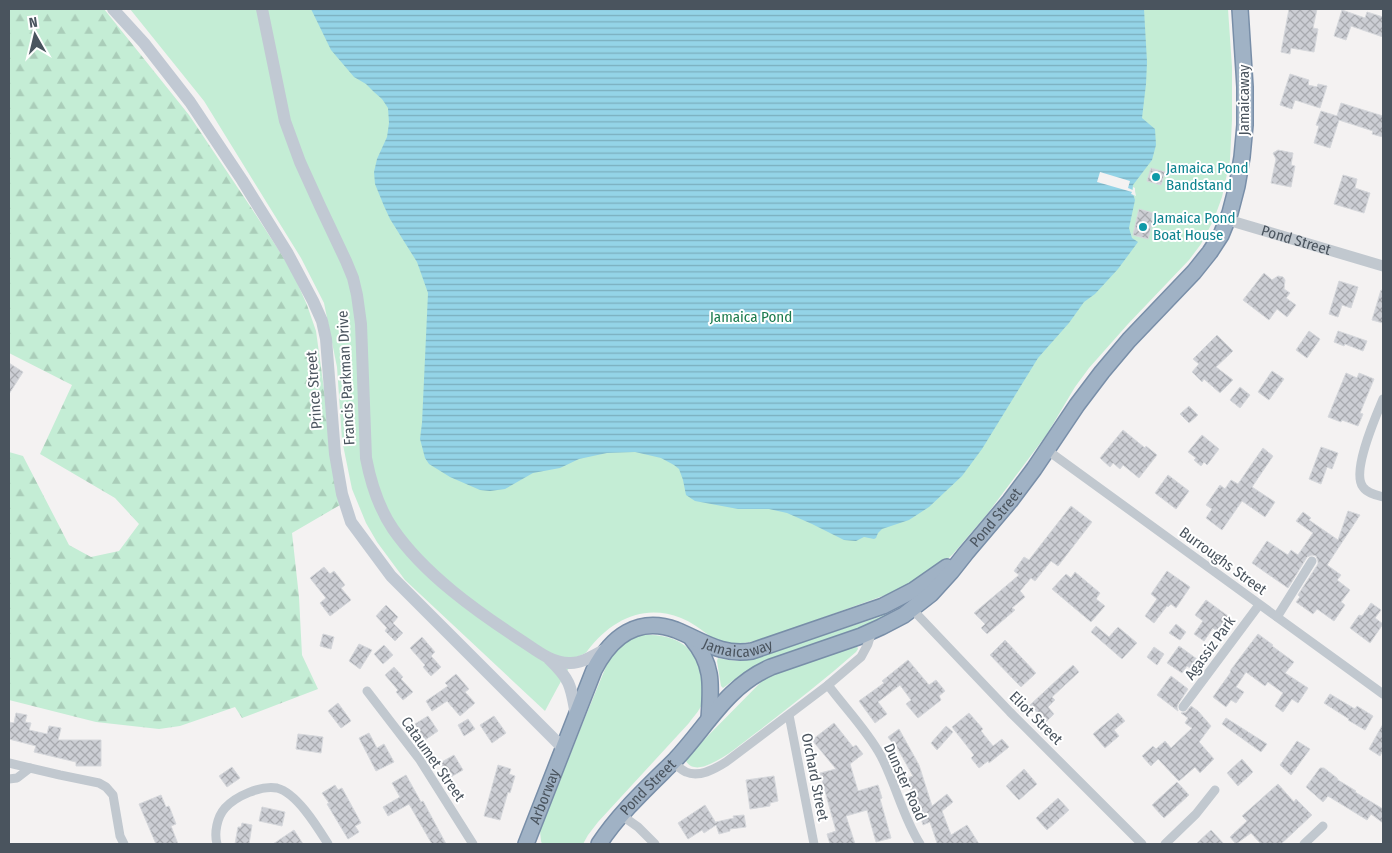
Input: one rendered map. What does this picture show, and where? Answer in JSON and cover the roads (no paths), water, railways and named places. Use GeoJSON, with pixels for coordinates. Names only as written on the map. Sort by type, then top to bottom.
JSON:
{"type":"FeatureCollection","features":[{"type":"Feature","properties":{"kind":"highway","name":"Jamaicaway"},"geometry":{"type":"LineString","coordinates":[[1228,220],[1239,177],[1244,132],[1244,65],[1240,9]]}},
{"type":"Feature","properties":{"kind":"highway","name":"Pond Street"},"geometry":{"type":"LineString","coordinates":[[872,631],[912,610],[936,590],[1010,501],[1106,366],[1205,259],[1228,220]]}},
{"type":"Feature","properties":{"kind":"highway","name":"Jamaicaway"},"geometry":{"type":"LineString","coordinates":[[563,748],[594,670],[608,648],[627,632],[646,626],[665,627],[729,652],[759,649],[896,600],[939,573],[966,553]]}},
{"type":"Feature","properties":{"kind":"highway","name":"Jamaicaway"},"geometry":{"type":"LineString","coordinates":[[672,762],[740,685],[762,671],[872,631]]}},
{"type":"Feature","properties":{"kind":"highway"},"geometry":{"type":"LineString","coordinates":[[691,638],[701,650],[709,669],[711,685],[709,718]]}},
{"type":"Feature","properties":{"kind":"highway","name":"Arborway"},"geometry":{"type":"LineString","coordinates":[[526,844],[563,748]]}},
{"type":"Feature","properties":{"kind":"highway","name":"Pond Street"},"geometry":{"type":"LineString","coordinates":[[599,844],[622,815],[672,762]]}},
{"type":"Feature","properties":{"kind":"highway"},"geometry":{"type":"LineString","coordinates":[[536,817],[537,844]]}},
{"type":"Feature","properties":{"kind":"main road","name":"Prince Street"},"geometry":{"type":"LineString","coordinates":[[113,9],[144,43],[190,102],[288,254],[313,301],[322,321],[326,340],[335,454],[342,494],[352,522],[392,576],[563,748]]}},
{"type":"Feature","properties":{"kind":"main road","name":"Francis Parkman Drive"},"geometry":{"type":"LineString","coordinates":[[262,9],[285,121],[355,286],[361,324],[366,458],[370,479],[380,506],[403,542],[438,577],[468,602],[544,655],[558,662],[571,664],[608,648]]}},
{"type":"Feature","properties":{"kind":"main road","name":"Francis Parkman Drive"},"geometry":{"type":"LineString","coordinates":[[544,655],[561,671],[568,681],[571,687],[576,715]]}},
{"type":"Feature","properties":{"kind":"street","name":"Pond Street"},"geometry":{"type":"LineString","coordinates":[[1228,220],[1383,266]]}},
{"type":"Feature","properties":{"kind":"street"},"geometry":{"type":"LineString","coordinates":[[1383,399],[1360,463],[1360,475],[1361,485],[1365,490],[1371,494],[1383,497]]}},
{"type":"Feature","properties":{"kind":"street","name":"Burroughs Street"},"geometry":{"type":"LineString","coordinates":[[1047,450],[1383,694]]}},
{"type":"Feature","properties":{"kind":"street"},"geometry":{"type":"LineString","coordinates":[[1276,617],[1312,561]]}},
{"type":"Feature","properties":{"kind":"street","name":"Agassiz Park"},"geometry":{"type":"LineString","coordinates":[[1183,707],[1260,604]]}},
{"type":"Feature","properties":{"kind":"street","name":"Eliot Street"},"geometry":{"type":"LineString","coordinates":[[912,610],[1010,712],[1142,844]]}},
{"type":"Feature","properties":{"kind":"street","name":"Pond Street"},"geometry":{"type":"LineString","coordinates":[[672,762],[690,773],[702,773],[713,770],[733,758],[790,715],[861,657],[872,631]]}},
{"type":"Feature","properties":{"kind":"street","name":"Dunster Road"},"geometry":{"type":"LineString","coordinates":[[828,685],[876,748],[890,776],[909,826],[920,844]]}},
{"type":"Feature","properties":{"kind":"street","name":"Cataumet Street"},"geometry":{"type":"LineString","coordinates":[[367,691],[420,760],[473,844]]}},
{"type":"Feature","properties":{"kind":"street","name":"Orchard Street"},"geometry":{"type":"LineString","coordinates":[[790,715],[814,844]]}},
{"type":"Feature","properties":{"kind":"street"},"geometry":{"type":"LineString","coordinates":[[9,763],[99,783],[106,787],[114,796],[120,836],[124,844]]}},
{"type":"Feature","properties":{"kind":"street"},"geometry":{"type":"LineString","coordinates":[[9,779],[17,778],[30,768]]}},
{"type":"Feature","properties":{"kind":"street"},"geometry":{"type":"LineString","coordinates":[[217,844],[216,827],[224,808],[241,795],[263,788],[278,788],[291,796],[312,818],[328,844]]}},
{"type":"Feature","properties":{"kind":"street"},"geometry":{"type":"LineString","coordinates":[[1165,844],[1196,814],[1215,790]]}},
{"type":"Feature","properties":{"kind":"street"},"geometry":{"type":"LineString","coordinates":[[622,815],[642,830],[655,844]]}},
{"type":"Feature","properties":{"kind":"street"},"geometry":{"type":"LineString","coordinates":[[1304,844],[1323,826]]}},
{"type":"Feature","properties":{"kind":"water","name":"Jamaica Pond"},"geometry":{"type":"Polygon","coordinates":[[[311,9],[1144,9],[1147,62],[1142,118],[1155,129],[1156,145],[1152,160],[1133,185],[1132,191],[1135,200],[1129,228],[1132,238],[1138,242],[1118,269],[1095,294],[1084,302],[1069,323],[1038,358],[982,449],[962,476],[929,507],[909,520],[882,529],[874,539],[864,537],[856,541],[844,540],[787,513],[769,509],[738,509],[695,501],[686,495],[679,469],[661,458],[635,452],[607,453],[579,459],[560,468],[533,473],[505,489],[480,490],[450,477],[429,464],[425,458],[420,439],[428,293],[417,262],[390,219],[375,184],[374,172],[377,159],[387,137],[389,123],[388,108],[382,99],[366,84],[354,77],[331,50],[311,9]]]}},
{"type":"Feature","properties":{"kind":"place","name":"Jamaica Pond Bandstand"},"geometry":{"type":"Point","coordinates":[1156,177]}},
{"type":"Feature","properties":{"kind":"place","name":"Jamaica Pond Boat House"},"geometry":{"type":"Point","coordinates":[1143,227]}}]}
